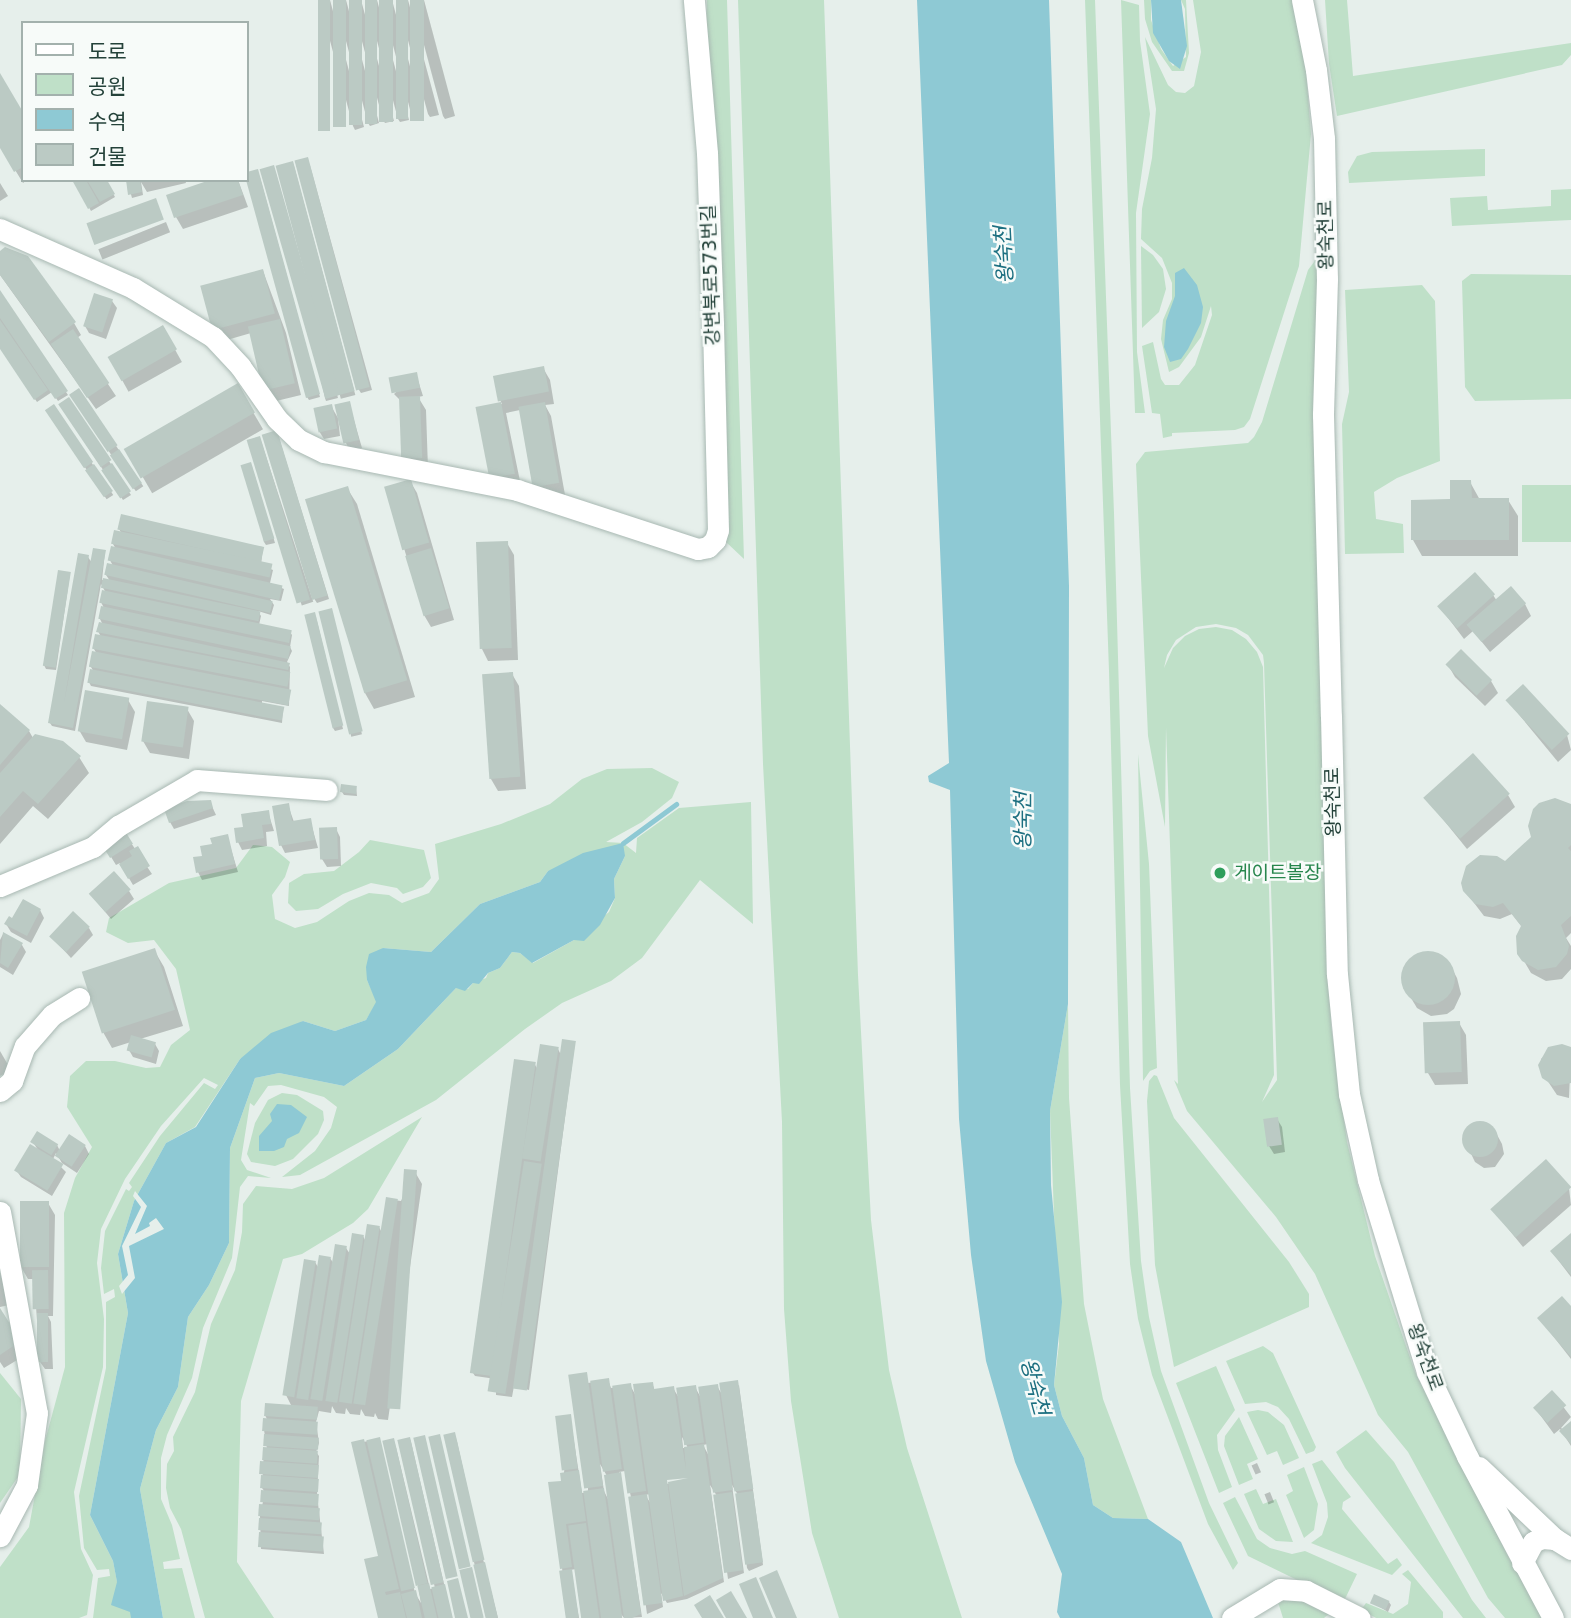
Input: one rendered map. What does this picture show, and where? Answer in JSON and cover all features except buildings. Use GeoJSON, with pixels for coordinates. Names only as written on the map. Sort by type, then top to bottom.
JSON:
{"type":"FeatureCollection","features":[{"type":"Feature","properties":{"kind":"street","name":"강변북로573번길"},"geometry":{"type":"LineString","coordinates":[[0,229],[134,288],[213,337],[240,366],[277,419],[299,440],[324,452],[517,490],[698,550],[708,547],[715,540],[718,530],[713,324],[707,153],[694,0]]}},
{"type":"Feature","properties":{"kind":"street","name":"왕숙천로"},"geometry":{"type":"LineString","coordinates":[[1302,0],[1316,71],[1324,138],[1327,279],[1323,415],[1337,974],[1349,1094],[1368,1180],[1427,1372],[1522,1563],[1553,1618]]}},
{"type":"Feature","properties":{"kind":"street","name":"왕숙천로"},"geometry":{"type":"LineString","coordinates":[[1314,0],[1316,71]]}},
{"type":"Feature","properties":{"kind":"street"},"geometry":{"type":"LineString","coordinates":[[0,886],[93,847],[118,826],[197,780],[327,790]]}},
{"type":"Feature","properties":{"kind":"street"},"geometry":{"type":"LineString","coordinates":[[0,1091],[12,1081],[25,1046],[34,1035],[52,1014],[79,998]]}},
{"type":"Feature","properties":{"kind":"street"},"geometry":{"type":"LineString","coordinates":[[0,1212],[37,1413],[27,1485],[0,1536]]}},
{"type":"Feature","properties":{"kind":"street"},"geometry":{"type":"LineString","coordinates":[[1467,1455],[1563,1544]]}},
{"type":"Feature","properties":{"kind":"street"},"geometry":{"type":"LineString","coordinates":[[1522,1563],[1533,1542],[1542,1538],[1563,1544]]}},
{"type":"Feature","properties":{"kind":"street"},"geometry":{"type":"LineString","coordinates":[[1233,1618],[1280,1590],[1306,1591],[1360,1618]]}},
{"type":"Feature","properties":{"kind":"green space"},"geometry":{"type":"Polygon","coordinates":[[[707,0],[727,0],[744,559],[726,542],[721,318],[706,47],[707,0]]]}},
{"type":"Feature","properties":{"kind":"green space"},"geometry":{"type":"Polygon","coordinates":[[[738,0],[824,0],[858,975],[871,1220],[889,1370],[907,1448],[962,1618],[839,1618],[812,1533],[791,1401],[784,1309],[782,1122],[763,764],[738,0]]]}},
{"type":"Feature","properties":{"kind":"green space"},"geometry":{"type":"Polygon","coordinates":[[[1085,0],[1095,0],[1114,513],[1130,1088],[1141,1261],[1149,1317],[1161,1371],[1209,1503],[1238,1563],[1233,1570],[1208,1524],[1152,1375],[1138,1319],[1130,1264],[1120,1085],[1109,671],[1085,0]]]}},
{"type":"Feature","properties":{"kind":"green space"},"geometry":{"type":"Polygon","coordinates":[[[1121,0],[1139,5],[1140,41],[1150,114],[1136,213],[1137,352],[1145,413],[1135,413],[1121,0]]]}},
{"type":"Feature","properties":{"kind":"green space"},"geometry":{"type":"Polygon","coordinates":[[[1144,0],[1151,0],[1151,20],[1161,49],[1173,66],[1186,57],[1185,9],[1181,0],[1186,0],[1189,53],[1184,71],[1172,71],[1152,42],[1145,19],[1144,0]]]}},
{"type":"Feature","properties":{"kind":"green space"},"geometry":{"type":"Polygon","coordinates":[[[1193,0],[1295,0],[1305,59],[1311,134],[1299,266],[1250,419],[1244,427],[1235,430],[1172,433],[1172,436],[1163,438],[1160,414],[1152,413],[1142,346],[1153,342],[1161,379],[1165,385],[1179,385],[1195,365],[1212,315],[1211,306],[1201,337],[1179,367],[1169,372],[1161,339],[1163,320],[1172,299],[1172,283],[1162,258],[1141,239],[1142,209],[1152,158],[1156,109],[1145,37],[1168,85],[1176,92],[1185,93],[1194,86],[1201,52],[1193,0]]]}},
{"type":"Feature","properties":{"kind":"green space"},"geometry":{"type":"Polygon","coordinates":[[[1325,0],[1347,0],[1353,76],[1571,43],[1571,55],[1562,65],[1337,116],[1329,64],[1325,0]]]}},
{"type":"Feature","properties":{"kind":"green space"},"geometry":{"type":"Polygon","coordinates":[[[1485,149],[1485,176],[1349,183],[1348,172],[1357,156],[1372,152],[1485,149]]]}},
{"type":"Feature","properties":{"kind":"green space"},"geometry":{"type":"Polygon","coordinates":[[[1571,189],[1571,220],[1452,226],[1450,198],[1487,196],[1488,210],[1551,206],[1551,190],[1571,189]]]}},
{"type":"Feature","properties":{"kind":"green space"},"geometry":{"type":"Polygon","coordinates":[[[1141,246],[1153,255],[1163,269],[1166,289],[1159,312],[1142,328],[1141,246]]]}},
{"type":"Feature","properties":{"kind":"green space"},"geometry":{"type":"Polygon","coordinates":[[[1317,258],[1331,1026],[1347,1142],[1375,1256],[1415,1372],[1508,1556],[1544,1618],[1505,1618],[1488,1598],[1408,1452],[1378,1415],[1315,1274],[1276,1217],[1187,1111],[1174,1080],[1178,1084],[1166,727],[1165,827],[1148,736],[1136,464],[1145,452],[1248,443],[1254,437],[1262,422],[1308,270],[1317,258]],[[1216,624],[1196,627],[1176,640],[1167,655],[1164,668],[1173,648],[1185,636],[1199,629],[1216,627],[1232,630],[1246,639],[1257,652],[1263,667],[1274,1075],[1262,1102],[1277,1080],[1264,663],[1263,655],[1248,635],[1236,628],[1216,624]]]}},
{"type":"Feature","properties":{"kind":"green space"},"geometry":{"type":"Polygon","coordinates":[[[1471,274],[1571,275],[1571,399],[1475,401],[1465,387],[1462,281],[1471,274]]]}},
{"type":"Feature","properties":{"kind":"green space"},"geometry":{"type":"Polygon","coordinates":[[[1422,285],[1435,301],[1440,461],[1397,478],[1374,492],[1376,519],[1403,524],[1404,553],[1345,554],[1342,424],[1349,392],[1345,290],[1422,285]]]}},
{"type":"Feature","properties":{"kind":"green space"},"geometry":{"type":"Polygon","coordinates":[[[1522,485],[1571,485],[1571,542],[1522,542],[1522,485]]]}},
{"type":"Feature","properties":{"kind":"green space"},"geometry":{"type":"Polygon","coordinates":[[[1138,754],[1149,864],[1157,1068],[1150,1071],[1143,1081],[1138,754]]]}},
{"type":"Feature","properties":{"kind":"green space"},"geometry":{"type":"Polygon","coordinates":[[[652,768],[679,782],[672,798],[642,822],[606,842],[623,843],[636,853],[637,838],[679,808],[751,802],[753,924],[700,880],[642,958],[611,981],[562,1003],[436,1100],[300,1175],[282,1177],[315,1151],[331,1128],[337,1107],[324,1097],[281,1085],[268,1086],[254,1106],[250,1103],[241,1160],[247,1170],[271,1178],[248,1176],[240,1187],[232,1258],[203,1328],[192,1378],[167,1435],[161,1458],[161,1499],[172,1525],[180,1559],[163,1562],[164,1569],[182,1568],[195,1618],[163,1618],[140,1489],[156,1430],[178,1387],[188,1317],[209,1285],[229,1243],[230,1148],[255,1078],[279,1073],[344,1086],[398,1049],[456,988],[468,989],[473,983],[486,978],[488,973],[500,968],[512,952],[520,953],[533,963],[574,940],[609,912],[615,898],[614,879],[625,856],[548,871],[540,882],[480,904],[431,952],[383,948],[367,980],[377,1002],[366,1020],[335,1031],[303,1021],[240,1059],[195,1127],[166,1143],[134,1201],[118,1254],[128,1313],[90,1515],[113,1561],[122,1607],[131,1612],[131,1618],[93,1618],[98,1578],[110,1576],[109,1569],[97,1570],[84,1548],[79,1496],[106,1368],[106,1302],[115,1297],[114,1289],[104,1294],[101,1268],[105,1231],[126,1189],[129,1191],[132,1187],[129,1183],[160,1136],[204,1083],[215,1089],[218,1085],[204,1078],[161,1126],[125,1179],[101,1229],[97,1263],[104,1319],[103,1367],[74,1492],[81,1549],[93,1575],[87,1615],[79,1618],[0,1618],[0,1567],[29,1527],[45,1441],[65,1367],[64,1213],[75,1178],[92,1147],[67,1107],[70,1076],[86,1061],[115,1061],[146,1068],[160,1067],[171,1045],[190,1030],[176,969],[154,940],[128,943],[106,932],[109,918],[169,883],[236,868],[253,845],[272,847],[290,862],[285,877],[272,895],[275,919],[295,928],[317,922],[349,901],[369,893],[389,895],[402,903],[429,893],[439,879],[435,844],[501,824],[550,804],[582,779],[607,769],[652,768]]]}},
{"type":"Feature","properties":{"kind":"green space"},"geometry":{"type":"Polygon","coordinates":[[[370,840],[424,850],[431,878],[423,887],[403,894],[397,888],[371,883],[343,894],[318,909],[296,911],[288,903],[289,883],[304,874],[334,871],[370,840]]]}},
{"type":"Feature","properties":{"kind":"green space"},"geometry":{"type":"Polygon","coordinates":[[[1068,1004],[1069,1098],[1084,1304],[1103,1399],[1148,1519],[1113,1518],[1093,1505],[1084,1458],[1062,1416],[1054,1385],[1059,1344],[1050,1111],[1068,1004]]]}},
{"type":"Feature","properties":{"kind":"green space"},"geometry":{"type":"Polygon","coordinates":[[[1154,1075],[1157,1076],[1174,1118],[1289,1262],[1309,1294],[1309,1307],[1174,1367],[1155,1265],[1147,1101],[1149,1081],[1154,1075]]]}},
{"type":"Feature","properties":{"kind":"green space"},"geometry":{"type":"Polygon","coordinates":[[[282,1093],[297,1095],[323,1111],[324,1120],[318,1134],[293,1159],[275,1166],[251,1162],[247,1154],[255,1123],[268,1100],[282,1093]]]}},
{"type":"Feature","properties":{"kind":"green space"},"geometry":{"type":"Polygon","coordinates":[[[422,1117],[368,1209],[353,1223],[302,1254],[283,1259],[241,1401],[237,1562],[274,1618],[205,1618],[181,1529],[170,1508],[166,1488],[167,1464],[174,1451],[173,1437],[195,1392],[211,1324],[235,1270],[242,1232],[243,1204],[256,1186],[292,1189],[324,1178],[422,1117]]]}},
{"type":"Feature","properties":{"kind":"green space"},"geometry":{"type":"Polygon","coordinates":[[[1263,1346],[1273,1353],[1316,1447],[1314,1451],[1306,1454],[1289,1419],[1278,1407],[1266,1402],[1245,1404],[1226,1361],[1263,1346]]]}},
{"type":"Feature","properties":{"kind":"green space"},"geometry":{"type":"Polygon","coordinates":[[[1216,1366],[1235,1410],[1217,1435],[1218,1450],[1232,1487],[1219,1493],[1176,1383],[1216,1366]]]}},
{"type":"Feature","properties":{"kind":"green space"},"geometry":{"type":"Polygon","coordinates":[[[0,1373],[21,1399],[20,1474],[0,1503],[0,1373]]]}},
{"type":"Feature","properties":{"kind":"green space"},"geometry":{"type":"Polygon","coordinates":[[[1247,1412],[1268,1412],[1284,1425],[1299,1458],[1283,1465],[1277,1451],[1267,1455],[1247,1412]]]}},
{"type":"Feature","properties":{"kind":"green space"},"geometry":{"type":"Polygon","coordinates":[[[1239,1417],[1258,1459],[1247,1464],[1253,1479],[1239,1485],[1224,1446],[1225,1436],[1239,1417]]]}},
{"type":"Feature","properties":{"kind":"green space"},"geometry":{"type":"Polygon","coordinates":[[[1366,1430],[1394,1462],[1472,1600],[1486,1618],[1463,1618],[1345,1468],[1336,1452],[1366,1430]]]}},
{"type":"Feature","properties":{"kind":"green space"},"geometry":{"type":"Polygon","coordinates":[[[1322,1460],[1351,1497],[1343,1502],[1342,1509],[1388,1564],[1397,1558],[1402,1565],[1392,1575],[1311,1543],[1322,1535],[1328,1517],[1327,1503],[1312,1464],[1322,1460]]]}},
{"type":"Feature","properties":{"kind":"green space"},"geometry":{"type":"Polygon","coordinates":[[[1304,1467],[1318,1504],[1314,1530],[1304,1538],[1286,1495],[1293,1491],[1287,1475],[1304,1467]]]}},
{"type":"Feature","properties":{"kind":"green space"},"geometry":{"type":"Polygon","coordinates":[[[1256,1489],[1263,1504],[1276,1499],[1293,1542],[1276,1541],[1259,1529],[1244,1494],[1256,1489]]]}},
{"type":"Feature","properties":{"kind":"green space"},"geometry":{"type":"Polygon","coordinates":[[[1235,1497],[1257,1539],[1270,1548],[1292,1554],[1305,1551],[1357,1574],[1345,1599],[1340,1601],[1248,1556],[1223,1503],[1235,1497]]]}},
{"type":"Feature","properties":{"kind":"green space"},"geometry":{"type":"Polygon","coordinates":[[[1408,1570],[1443,1612],[1443,1618],[1376,1618],[1361,1610],[1366,1603],[1393,1614],[1408,1604],[1411,1582],[1402,1574],[1408,1570]]]}},
{"type":"Feature","properties":{"kind":"green space"},"geometry":{"type":"Polygon","coordinates":[[[1294,1597],[1329,1614],[1324,1618],[1283,1618],[1278,1602],[1282,1598],[1294,1597]]]}},
{"type":"Feature","properties":{"kind":"water","name":"왕숙천"},"geometry":{"type":"Polygon","coordinates":[[[917,0],[1049,0],[1069,586],[1068,1004],[1050,1111],[1051,1185],[1062,1302],[1054,1385],[1062,1416],[1084,1458],[1093,1505],[1113,1518],[1148,1519],[1181,1542],[1213,1618],[1060,1618],[1057,1612],[1062,1574],[1015,1462],[986,1361],[971,1255],[959,1119],[950,790],[929,782],[928,776],[949,763],[917,0]]]}},
{"type":"Feature","properties":{"kind":"water"},"geometry":{"type":"Polygon","coordinates":[[[1151,0],[1181,0],[1187,46],[1180,69],[1169,61],[1153,33],[1151,0]]]}},
{"type":"Feature","properties":{"kind":"water"},"geometry":{"type":"Polygon","coordinates":[[[1184,268],[1197,285],[1203,307],[1201,323],[1181,359],[1170,362],[1164,347],[1166,321],[1175,296],[1175,273],[1184,268]]]}},
{"type":"Feature","properties":{"kind":"water"},"geometry":{"type":"Polygon","coordinates":[[[623,843],[625,856],[614,879],[615,898],[600,925],[584,941],[574,940],[532,963],[520,953],[512,952],[500,968],[488,973],[479,984],[473,983],[465,991],[456,988],[398,1049],[344,1086],[279,1073],[255,1078],[230,1148],[229,1243],[209,1285],[188,1317],[178,1387],[156,1430],[140,1489],[163,1618],[131,1618],[130,1612],[111,1605],[117,1582],[113,1561],[90,1515],[128,1313],[118,1254],[134,1201],[166,1143],[196,1127],[240,1059],[271,1033],[303,1021],[335,1031],[366,1020],[376,1002],[367,980],[369,954],[383,948],[431,952],[480,904],[540,882],[548,871],[583,853],[623,843]]]}},
{"type":"Feature","properties":{"kind":"water"},"geometry":{"type":"Polygon","coordinates":[[[277,1104],[291,1105],[307,1117],[299,1133],[287,1139],[284,1147],[274,1151],[259,1151],[259,1136],[272,1121],[270,1114],[277,1104]]]}},
{"type":"Feature","properties":{"kind":"pier"},"geometry":{"type":"Polygon","coordinates":[[[135,1191],[147,1206],[135,1234],[150,1226],[149,1223],[156,1218],[164,1229],[129,1246],[135,1278],[122,1294],[119,1286],[128,1275],[122,1246],[141,1207],[133,1196],[135,1191]]]}},
{"type":"Feature","properties":{"kind":"waterway"},"geometry":{"type":"LineString","coordinates":[[623,843],[676,804]]}},
{"type":"Feature","properties":{"kind":"place","name":"게이트볼장"},"geometry":{"type":"Point","coordinates":[1220,873]}}]}
